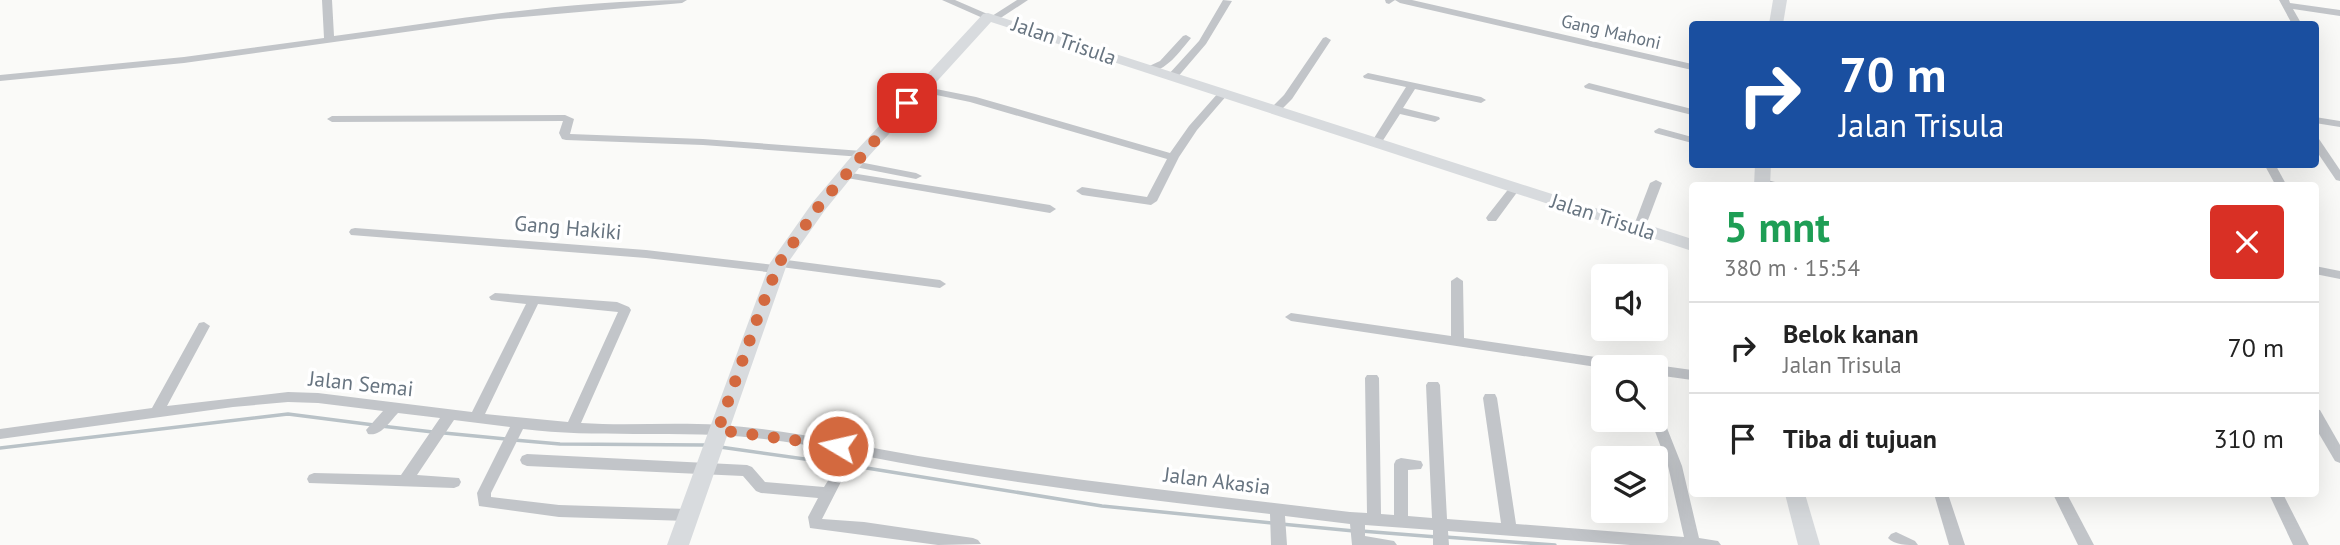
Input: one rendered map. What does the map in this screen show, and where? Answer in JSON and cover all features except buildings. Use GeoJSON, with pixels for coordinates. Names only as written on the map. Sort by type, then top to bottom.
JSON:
{"type":"FeatureCollection","features":[{"type":"Feature","properties":{"kind":"street"},"geometry":{"type":"LineString","coordinates":[[327,0],[329,38]]}},
{"type":"Feature","properties":{"kind":"street"},"geometry":{"type":"LineString","coordinates":[[0,78],[184,60],[498,16],[682,0]]}},
{"type":"Feature","properties":{"kind":"street"},"geometry":{"type":"LineString","coordinates":[[947,0],[992,18],[1023,0]]}},
{"type":"Feature","properties":{"kind":"street","name":"Gang Mahoni"},"geometry":{"type":"LineString","coordinates":[[1400,0],[1689,66]]}},
{"type":"Feature","properties":{"kind":"street"},"geometry":{"type":"LineString","coordinates":[[1777,21],[1780,0]]}},
{"type":"Feature","properties":{"kind":"street"},"geometry":{"type":"LineString","coordinates":[[1172,77],[1203,42],[1227,1]]}},
{"type":"Feature","properties":{"kind":"street"},"geometry":{"type":"LineString","coordinates":[[2285,2],[2340,13]]}},
{"type":"Feature","properties":{"kind":"street"},"geometry":{"type":"LineString","coordinates":[[2285,2],[2295,21]]}},
{"type":"Feature","properties":{"kind":"street","name":"Jalan Trisula"},"geometry":{"type":"LineString","coordinates":[[678,545],[778,266],[854,164],[921,89],[992,18],[1689,244]]}},
{"type":"Feature","properties":{"kind":"street"},"geometry":{"type":"LineString","coordinates":[[1149,70],[1164,63],[1186,38]]}},
{"type":"Feature","properties":{"kind":"street"},"geometry":{"type":"LineString","coordinates":[[1274,111],[1288,97],[1326,40]]}},
{"type":"Feature","properties":{"kind":"street"},"geometry":{"type":"LineString","coordinates":[[1368,76],[1481,100]]}},
{"type":"Feature","properties":{"kind":"street"},"geometry":{"type":"LineString","coordinates":[[1376,143],[1412,85]]}},
{"type":"Feature","properties":{"kind":"street"},"geometry":{"type":"LineString","coordinates":[[1589,86],[1689,111]]}},
{"type":"Feature","properties":{"kind":"street"},"geometry":{"type":"LineString","coordinates":[[921,89],[972,99],[1173,157]]}},
{"type":"Feature","properties":{"kind":"street"},"geometry":{"type":"LineString","coordinates":[[1082,191],[1151,201],[1173,157],[1193,128],[1223,94]]}},
{"type":"Feature","properties":{"kind":"street"},"geometry":{"type":"LineString","coordinates":[[1398,110],[1435,119]]}},
{"type":"Feature","properties":{"kind":"street"},"geometry":{"type":"LineString","coordinates":[[332,119],[565,118],[569,119],[564,133],[566,137],[702,142],[854,164],[916,176]]}},
{"type":"Feature","properties":{"kind":"street"},"geometry":{"type":"LineString","coordinates":[[2319,121],[2340,124]]}},
{"type":"Feature","properties":{"kind":"street"},"geometry":{"type":"LineString","coordinates":[[1659,131],[1689,139]]}},
{"type":"Feature","properties":{"kind":"street"},"geometry":{"type":"LineString","coordinates":[[2319,154],[2340,178]]}},
{"type":"Feature","properties":{"kind":"street"},"geometry":{"type":"LineString","coordinates":[[854,164],[1050,209]]}},
{"type":"Feature","properties":{"kind":"street"},"geometry":{"type":"LineString","coordinates":[[1639,228],[1656,183]]}},
{"type":"Feature","properties":{"kind":"street"},"geometry":{"type":"LineString","coordinates":[[1492,218],[1514,189]]}},
{"type":"Feature","properties":{"kind":"street","name":"Gang Hakiki"},"geometry":{"type":"LineString","coordinates":[[355,232],[646,254],[940,284]]}},
{"type":"Feature","properties":{"kind":"street"},"geometry":{"type":"LineString","coordinates":[[2319,271],[2340,275]]}},
{"type":"Feature","properties":{"kind":"street"},"geometry":{"type":"LineString","coordinates":[[1457,281],[1458,341]]}},
{"type":"Feature","properties":{"kind":"street"},"geometry":{"type":"LineString","coordinates":[[495,297],[617,306],[625,310],[572,428]]}},
{"type":"Feature","properties":{"kind":"street"},"geometry":{"type":"LineString","coordinates":[[476,418],[534,300]]}},
{"type":"Feature","properties":{"kind":"street"},"geometry":{"type":"LineString","coordinates":[[1290,317],[1591,361]]}},
{"type":"Feature","properties":{"kind":"street"},"geometry":{"type":"LineString","coordinates":[[157,412],[204,326]]}},
{"type":"Feature","properties":{"kind":"street"},"geometry":{"type":"LineString","coordinates":[[1668,372],[1689,376]]}},
{"type":"Feature","properties":{"kind":"street"},"geometry":{"type":"LineString","coordinates":[[1371,378],[1374,520]]}},
{"type":"Feature","properties":{"kind":"street"},"geometry":{"type":"LineString","coordinates":[[1433,385],[1441,545]]}},
{"type":"Feature","properties":{"kind":"street","name":"Jalan Semai"},"geometry":{"type":"LineString","coordinates":[[1,436],[157,412],[288,397],[318,398],[385,418],[476,418],[518,427],[572,428],[713,446]]}},
{"type":"Feature","properties":{"kind":"street"},"geometry":{"type":"LineString","coordinates":[[1490,398],[1509,529]]}},
{"type":"Feature","properties":{"kind":"street"},"geometry":{"type":"LineString","coordinates":[[405,481],[446,420]]}},
{"type":"Feature","properties":{"kind":"street"},"geometry":{"type":"LineString","coordinates":[[2319,421],[2340,457]]}},
{"type":"Feature","properties":{"kind":"street"},"geometry":{"type":"LineString","coordinates":[[518,427],[484,493],[484,502],[559,511],[688,515]]}},
{"type":"Feature","properties":{"kind":"street"},"geometry":{"type":"LineString","coordinates":[[1662,432],[1672,454],[1693,543]]}},
{"type":"Feature","properties":{"kind":"street"},"geometry":{"type":"LineString","coordinates":[[527,460],[713,446],[747,471],[761,487],[828,493]]}},
{"type":"Feature","properties":{"kind":"street","name":"Jalan Akasia"},"geometry":{"type":"LineString","coordinates":[[713,446],[855,450],[1357,527],[1374,520],[1401,520],[1713,545]]}},
{"type":"Feature","properties":{"kind":"street"},"geometry":{"type":"LineString","coordinates":[[855,450],[815,517],[815,524],[864,528],[973,544]]}},
{"type":"Feature","properties":{"kind":"street"},"geometry":{"type":"LineString","coordinates":[[1401,520],[1401,464],[1416,465]]}},
{"type":"Feature","properties":{"kind":"street"},"geometry":{"type":"LineString","coordinates":[[314,479],[454,482]]}},
{"type":"Feature","properties":{"kind":"street"},"geometry":{"type":"LineString","coordinates":[[1796,497],[1809,545]]}},
{"type":"Feature","properties":{"kind":"street"},"geometry":{"type":"LineString","coordinates":[[1942,497],[1957,545]]}},
{"type":"Feature","properties":{"kind":"street"},"geometry":{"type":"LineString","coordinates":[[2061,497],[2085,545]]}},
{"type":"Feature","properties":{"kind":"street"},"geometry":{"type":"LineString","coordinates":[[2277,497],[2301,545]]}},
{"type":"Feature","properties":{"kind":"street"},"geometry":{"type":"LineString","coordinates":[[1277,516],[1279,545]]}},
{"type":"Feature","properties":{"kind":"street"},"geometry":{"type":"LineString","coordinates":[[1357,527],[1360,542],[1389,545]]}},
{"type":"Feature","properties":{"kind":"waterway"},"geometry":{"type":"LineString","coordinates":[[0,448],[288,414],[374,425]]}},
{"type":"Feature","properties":{"kind":"waterway"},"geometry":{"type":"LineString","coordinates":[[381,426],[433,432]]}},
{"type":"Feature","properties":{"kind":"waterway"},"geometry":{"type":"LineString","coordinates":[[444,433],[506,439]]}},
{"type":"Feature","properties":{"kind":"waterway"},"geometry":{"type":"LineString","coordinates":[[514,440],[560,444],[705,445]]}},
{"type":"Feature","properties":{"kind":"waterway"},"geometry":{"type":"LineString","coordinates":[[720,447],[840,464]]}},
{"type":"Feature","properties":{"kind":"waterway"},"geometry":{"type":"LineString","coordinates":[[848,465],[1102,506],[1273,523]]}},
{"type":"Feature","properties":{"kind":"waterway"},"geometry":{"type":"LineString","coordinates":[[1281,524],[1354,531]]}},
{"type":"Feature","properties":{"kind":"waterway"},"geometry":{"type":"LineString","coordinates":[[1361,531],[1437,537]]}},
{"type":"Feature","properties":{"kind":"waterway"},"geometry":{"type":"LineString","coordinates":[[1445,537],[1555,545]]}},
{"type":"Feature","properties":{"kind":"route"},"geometry":{"type":"LineString","coordinates":[[838,446],[718,430],[779,263],[819,206],[907,103]]}}]}
